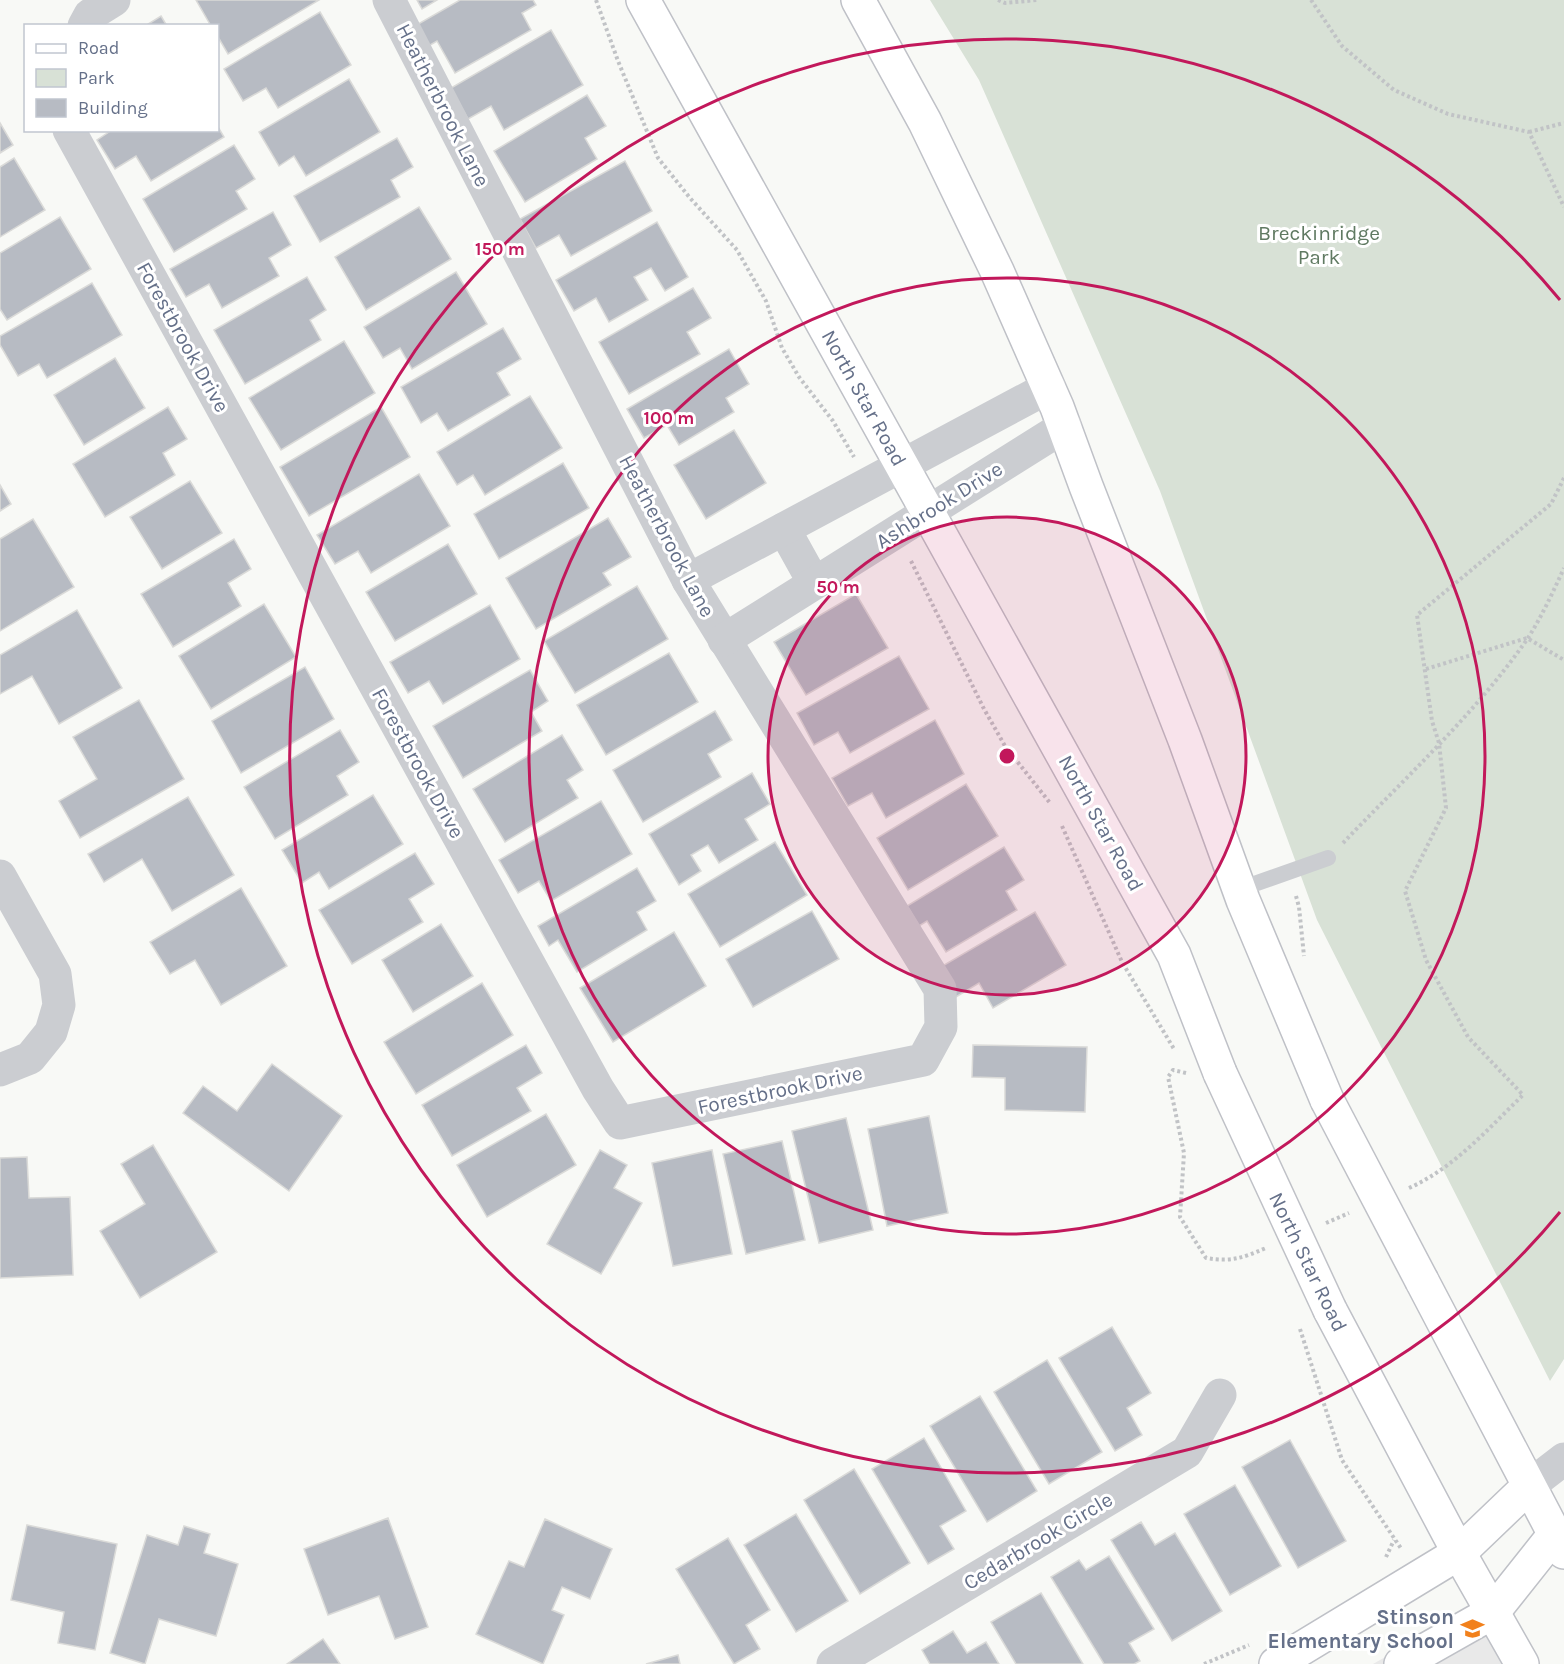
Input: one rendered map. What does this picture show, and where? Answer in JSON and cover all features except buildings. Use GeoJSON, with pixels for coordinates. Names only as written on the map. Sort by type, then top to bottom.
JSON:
{"type":"FeatureCollection","features":[{"type":"Feature","properties":{"kind":"main road","name":"North Star Road"},"geometry":{"type":"LineString","coordinates":[[643,0],[1174,956],[1220,1074],[1330,1310],[1459,1553],[1522,1664]]}},
{"type":"Feature","properties":{"kind":"main road"},"geometry":{"type":"LineString","coordinates":[[858,0],[925,122],[997,271],[1049,387],[1185,740],[1240,890],[1327,1100],[1529,1486],[1561,1538],[1493,1612],[1401,1664]]}},
{"type":"Feature","properties":{"kind":"main road"},"geometry":{"type":"LineString","coordinates":[[1276,1664],[1459,1553],[1529,1486]]}},
{"type":"Feature","properties":{"kind":"street"},"geometry":{"type":"LineString","coordinates":[[85,24],[90,15],[114,0]]}},
{"type":"Feature","properties":{"kind":"street","name":"Heatherbrook Lane"},"geometry":{"type":"LineString","coordinates":[[389,0],[688,580],[940,989],[941,1027],[923,1060]]}},
{"type":"Feature","properties":{"kind":"street","name":"Forestbrook Drive"},"geometry":{"type":"LineString","coordinates":[[70,132],[598,1089],[620,1123],[923,1060]]}},
{"type":"Feature","properties":{"kind":"street"},"geometry":{"type":"LineString","coordinates":[[688,580],[1049,387]]}},
{"type":"Feature","properties":{"kind":"street","name":"Ashbrook Drive"},"geometry":{"type":"LineString","coordinates":[[724,640],[1065,426]]}},
{"type":"Feature","properties":{"kind":"street"},"geometry":{"type":"LineString","coordinates":[[784,529],[814,583]]}},
{"type":"Feature","properties":{"kind":"street"},"geometry":{"type":"LineString","coordinates":[[0,876],[55,974],[59,1005],[51,1032],[30,1058],[0,1070]]}},
{"type":"Feature","properties":{"kind":"street","name":"Cedarbrook Circle"},"geometry":{"type":"LineString","coordinates":[[833,1664],[1186,1452],[1220,1395]]}},
{"type":"Feature","properties":{"kind":"street"},"geometry":{"type":"LineString","coordinates":[[1529,1486],[1564,1459]]}},
{"type":"Feature","properties":{"kind":"lane"},"geometry":{"type":"LineString","coordinates":[[1240,890],[1328,858]]}},
{"type":"Feature","properties":{"kind":"path"},"geometry":{"type":"LineString","coordinates":[[998,0],[1005,3],[1037,0]]}},
{"type":"Feature","properties":{"kind":"path"},"geometry":{"type":"LineString","coordinates":[[1311,0],[1342,46],[1394,90],[1448,114],[1529,132],[1564,123]]}},
{"type":"Feature","properties":{"kind":"path"},"geometry":{"type":"LineString","coordinates":[[1529,132],[1564,207]]}},
{"type":"Feature","properties":{"kind":"path"},"geometry":{"type":"LineString","coordinates":[[1523,1095],[1468,1037],[1426,960],[1405,891],[1446,808],[1439,743],[1432,721],[1417,615],[1551,504],[1564,478]]}},
{"type":"Feature","properties":{"kind":"path"},"geometry":{"type":"LineString","coordinates":[[1328,858],[1487,690],[1527,638],[1564,568]]}},
{"type":"Feature","properties":{"kind":"path"},"geometry":{"type":"LineString","coordinates":[[1426,669],[1527,638],[1564,660]]}},
{"type":"Feature","properties":{"kind":"path"},"geometry":{"type":"LineString","coordinates":[[1300,1329],[1342,1460],[1421,1576]]}},
{"type":"Feature","properties":{"kind":"shaded area","name":"Stinson Elementary School"},"geometry":{"type":"Polygon","coordinates":[[[1494,1595],[1527,1664],[1373,1664],[1494,1595]]]}},
{"type":"Feature","properties":{"kind":"green space","name":"Breckinridge Park"},"geometry":{"type":"Polygon","coordinates":[[[930,0],[1564,0],[1564,1359],[1550,1381],[1317,920],[1160,491],[979,80],[930,0]]]}},
{"type":"Feature","properties":{"kind":"place","name":"Stinson Elementary School"},"geometry":{"type":"Point","coordinates":[1472,1629]}}]}
